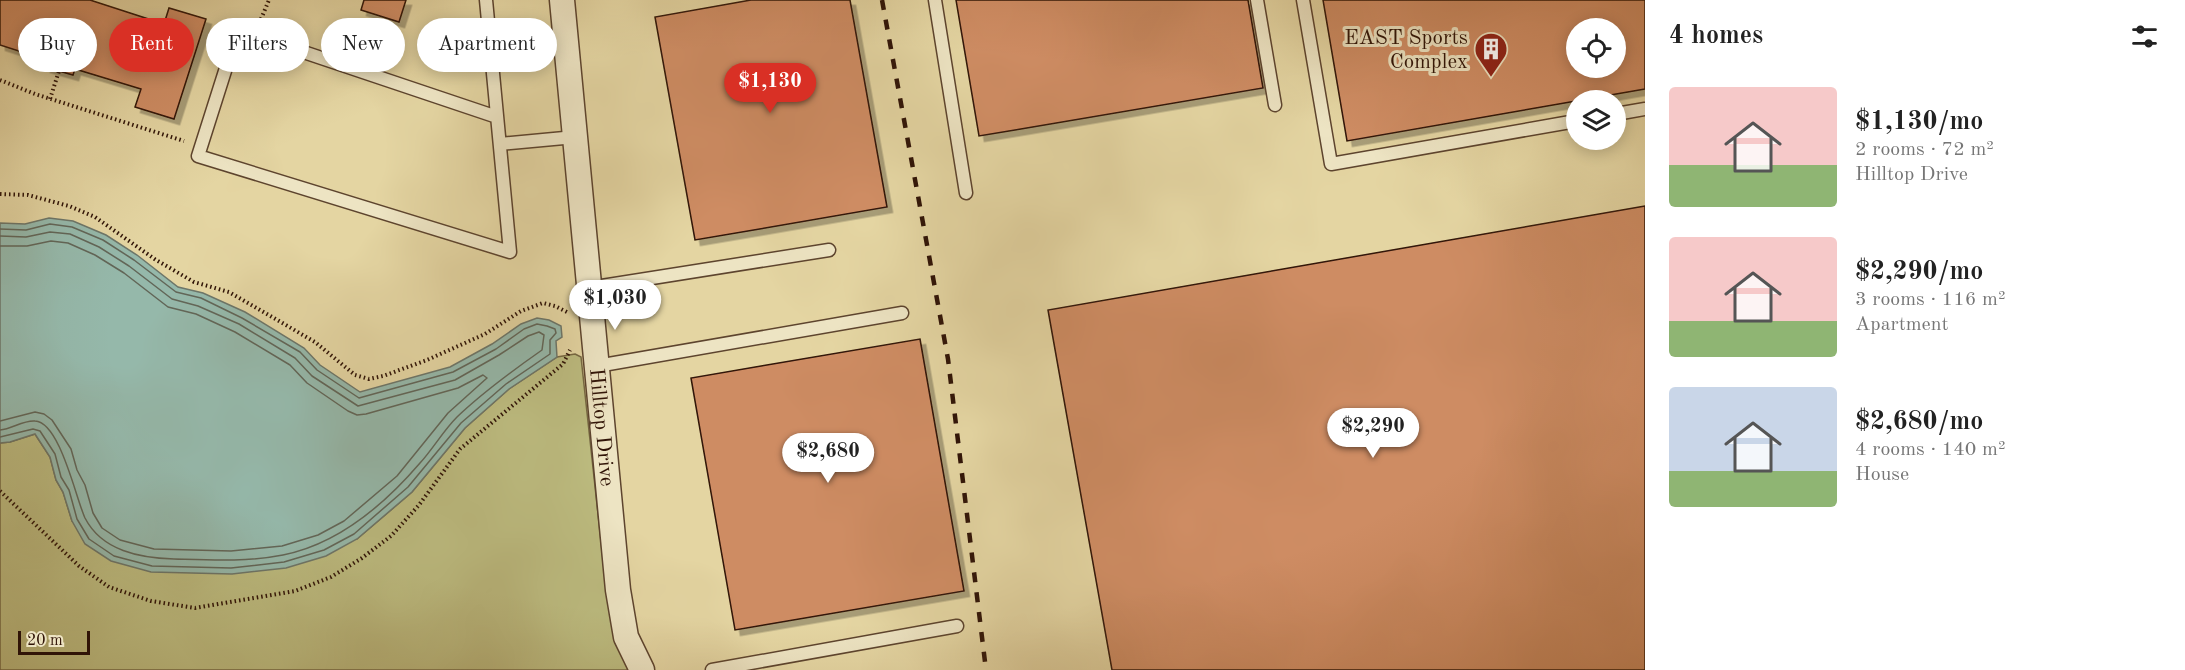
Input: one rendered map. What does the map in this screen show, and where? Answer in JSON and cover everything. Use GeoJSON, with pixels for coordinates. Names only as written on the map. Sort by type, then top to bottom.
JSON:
{"type":"FeatureCollection","features":[{"type":"Feature","properties":{"kind":"street","name":"Hilltop Drive"},"geometry":{"type":"LineString","coordinates":[[562,0],[618,590],[626,637],[642,670]]}},
{"type":"Feature","properties":{"kind":"lane"},"geometry":{"type":"LineString","coordinates":[[486,0],[510,252],[198,156],[238,30],[497,117]]}},
{"type":"Feature","properties":{"kind":"lane"},"geometry":{"type":"LineString","coordinates":[[935,0],[966,193]]}},
{"type":"Feature","properties":{"kind":"lane"},"geometry":{"type":"LineString","coordinates":[[1257,0],[1275,105]]}},
{"type":"Feature","properties":{"kind":"lane"},"geometry":{"type":"LineString","coordinates":[[1303,0],[1331,164],[1566,123]]}},
{"type":"Feature","properties":{"kind":"lane"},"geometry":{"type":"LineString","coordinates":[[1626,112],[1645,109]]}},
{"type":"Feature","properties":{"kind":"lane"},"geometry":{"type":"LineString","coordinates":[[500,144],[575,137]]}},
{"type":"Feature","properties":{"kind":"lane"},"geometry":{"type":"LineString","coordinates":[[589,288],[829,250]]}},
{"type":"Feature","properties":{"kind":"lane"},"geometry":{"type":"LineString","coordinates":[[597,366],[902,314]]}},
{"type":"Feature","properties":{"kind":"lane"},"geometry":{"type":"LineString","coordinates":[[712,670],[957,626]]}},
{"type":"Feature","properties":{"kind":"path"},"geometry":{"type":"LineString","coordinates":[[50,99],[59,72]]}},
{"type":"Feature","properties":{"kind":"path"},"geometry":{"type":"LineString","coordinates":[[0,80],[50,99],[201,147]]}},
{"type":"Feature","properties":{"kind":"path"},"geometry":{"type":"LineString","coordinates":[[0,194],[28,195],[95,216],[156,260],[194,282],[230,292],[315,342],[355,375],[369,379],[427,360],[485,334],[521,311],[543,303],[555,306],[569,314],[570,322]]}},
{"type":"Feature","properties":{"kind":"path"},"geometry":{"type":"LineString","coordinates":[[0,491],[79,566],[109,587],[152,601],[195,608],[295,591],[331,577],[362,558],[391,536],[419,505],[460,448],[563,364],[570,354],[570,346]]}},
{"type":"Feature","properties":{"kind":"shaded area"},"geometry":{"type":"Polygon","coordinates":[[[575,354],[581,357],[606,588],[615,630],[633,670],[0,670],[0,443],[35,434],[50,457],[56,480],[63,492],[72,521],[357,539],[412,492],[465,428],[509,389],[557,357],[575,354]]]}},
{"type":"Feature","properties":{"kind":"water"},"geometry":{"type":"Polygon","coordinates":[[[49,218],[73,221],[106,235],[137,255],[178,287],[203,293],[245,312],[304,348],[320,365],[360,392],[450,367],[492,344],[521,324],[537,318],[549,320],[561,326],[562,337],[556,341],[557,357],[509,389],[465,428],[412,492],[357,539],[326,556],[286,568],[232,574],[151,572],[111,561],[85,544],[72,521],[63,492],[56,480],[50,457],[35,434],[0,443],[0,223],[25,224],[49,218]]]}},
{"type":"Feature","properties":{"kind":"building"},"geometry":{"type":"Polygon","coordinates":[[[0,0],[90,0],[146,18],[109,18],[109,72],[189,72],[174,119],[135,107],[141,89],[85,72],[97,72],[97,18],[18,18],[18,51],[0,45],[0,0]]]}},
{"type":"Feature","properties":{"kind":"building"},"geometry":{"type":"Polygon","coordinates":[[[364,0],[406,0],[400,18],[386,18],[361,10],[364,0]]]}},
{"type":"Feature","properties":{"kind":"building"},"geometry":{"type":"Polygon","coordinates":[[[751,0],[850,0],[887,207],[695,240],[655,17],[751,0]]]}},
{"type":"Feature","properties":{"kind":"building"},"geometry":{"type":"Polygon","coordinates":[[[956,0],[1248,0],[1263,88],[979,136],[956,0]]]}},
{"type":"Feature","properties":{"kind":"building","name":"EAST Sports Complex"},"geometry":{"type":"Polygon","coordinates":[[[1323,0],[1645,0],[1645,89],[1626,92],[1626,90],[1566,90],[1566,103],[1347,141],[1323,0]]]}},
{"type":"Feature","properties":{"kind":"building"},"geometry":{"type":"Polygon","coordinates":[[[169,8],[206,19],[194,56],[194,18],[166,18],[169,8]]]}},
{"type":"Feature","properties":{"kind":"building"},"geometry":{"type":"Polygon","coordinates":[[[1645,206],[1645,670],[1112,670],[1048,310],[1645,206]]]}},
{"type":"Feature","properties":{"kind":"building"},"geometry":{"type":"Polygon","coordinates":[[[920,339],[964,591],[735,630],[691,378],[920,339]]]}},
{"type":"Feature","properties":{"kind":"railway"},"geometry":{"type":"LineString","coordinates":[[882,0],[948,359],[986,670]]}},
{"type":"Feature","properties":{"kind":"place","name":"EAST Sports Complex"},"geometry":{"type":"Point","coordinates":[1491,78]}}]}
